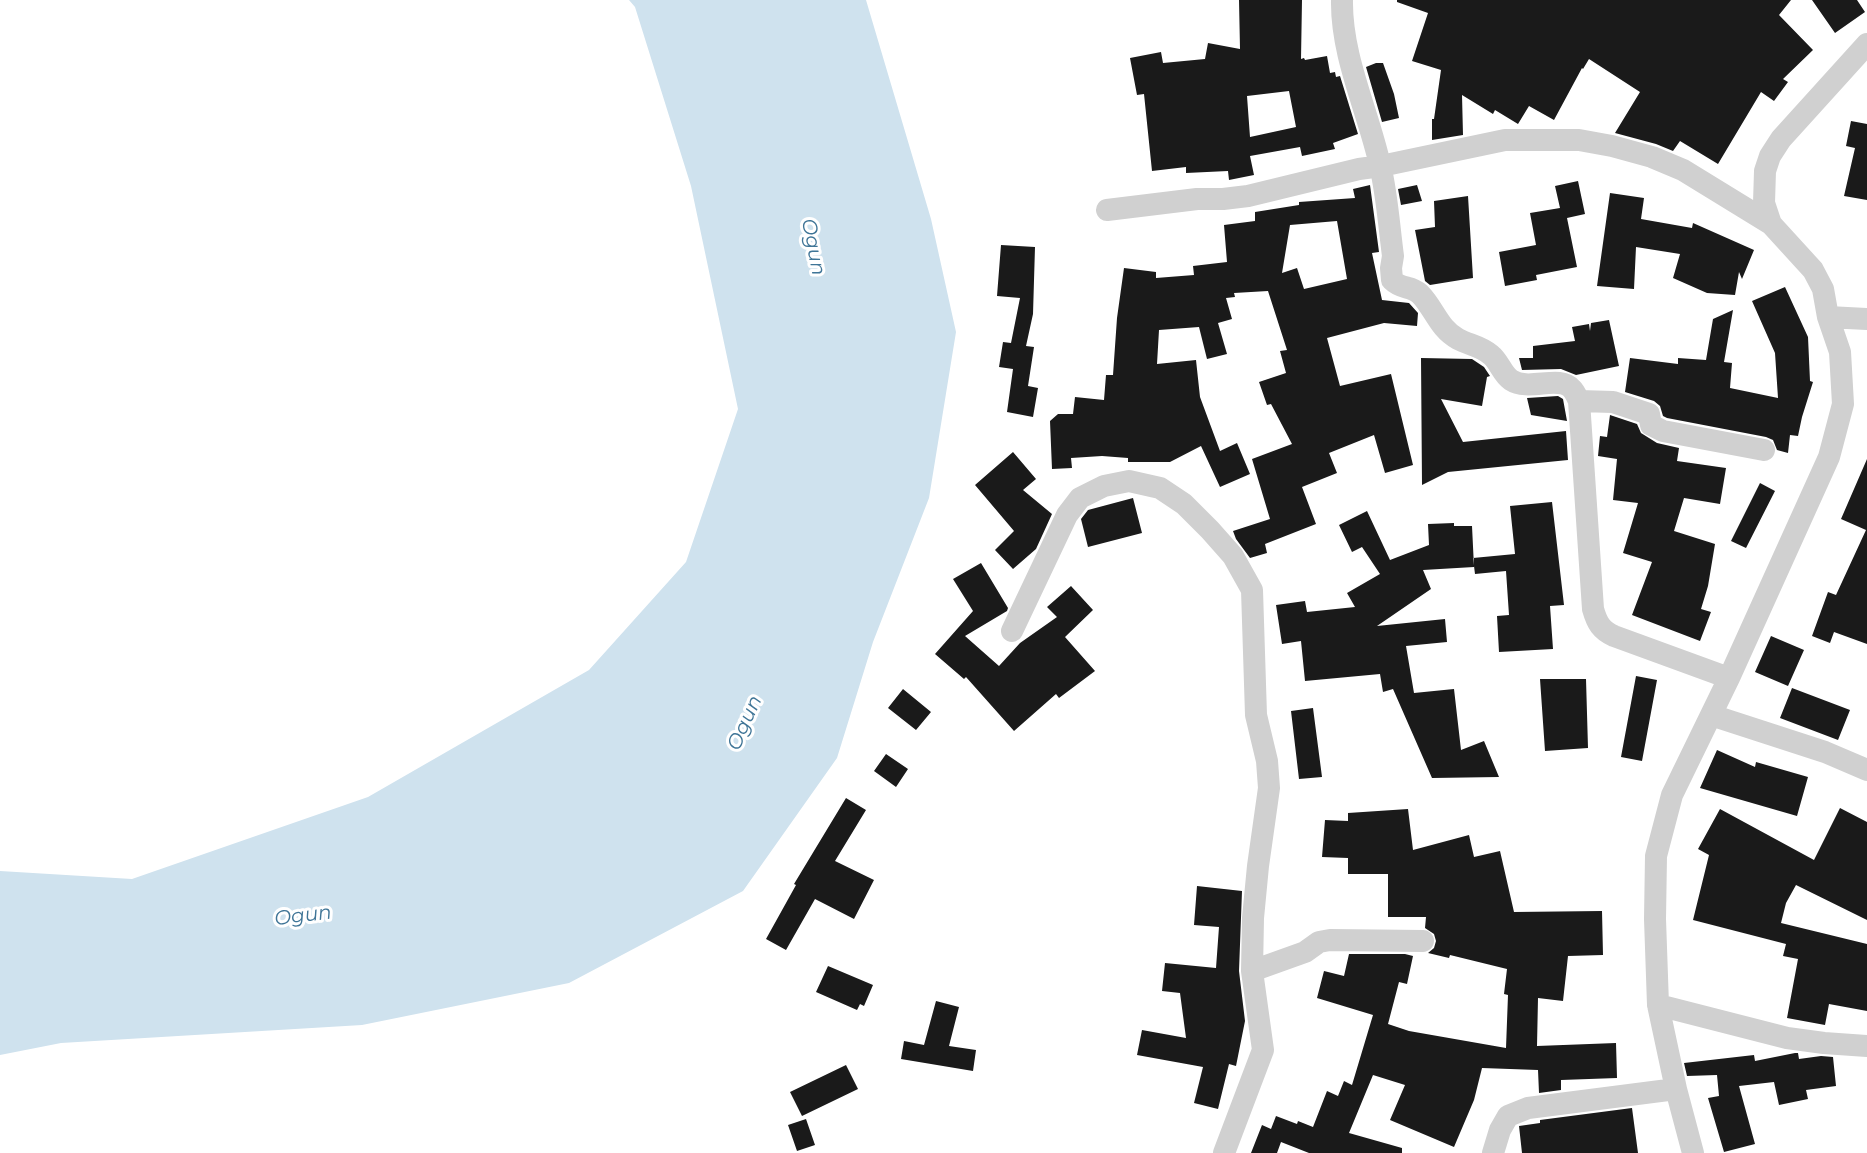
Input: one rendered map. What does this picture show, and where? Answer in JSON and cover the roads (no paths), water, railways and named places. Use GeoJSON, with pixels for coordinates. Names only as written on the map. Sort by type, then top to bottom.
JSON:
{"type":"FeatureCollection","features":[{"type":"Feature","properties":{"kind":"street"},"geometry":{"type":"LineString","coordinates":[[1342,0],[1342,15],[1349,53],[1381,166],[1393,255],[1392,280],[1399,287],[1411,288],[1421,295],[1441,325],[1459,340],[1474,344],[1492,355],[1511,380],[1531,385],[1563,383],[1572,388],[1579,401],[1593,609],[1596,621],[1603,631],[1614,636],[1729,678]]}},
{"type":"Feature","properties":{"kind":"street"},"geometry":{"type":"LineString","coordinates":[[1771,224],[1764,203],[1765,171],[1770,156],[1781,139],[1867,44]]}},
{"type":"Feature","properties":{"kind":"street"},"geometry":{"type":"LineString","coordinates":[[1107,210],[1197,199],[1248,196],[1359,169],[1505,140],[1579,141],[1612,146],[1652,157],[1683,170],[1771,224],[1813,270],[1823,289],[1828,317],[1840,352],[1843,404],[1829,457],[1729,678],[1672,795],[1656,856],[1655,919],[1658,1005],[1676,1089],[1693,1153]]}},
{"type":"Feature","properties":{"kind":"street"},"geometry":{"type":"LineString","coordinates":[[1828,317],[1867,319]]}},
{"type":"Feature","properties":{"kind":"street"},"geometry":{"type":"LineString","coordinates":[[1579,401],[1613,402],[1649,414],[1651,425],[1663,431],[1764,450]]}},
{"type":"Feature","properties":{"kind":"street"},"geometry":{"type":"LineString","coordinates":[[1012,631],[1067,515],[1080,498],[1104,486],[1129,481],[1160,488],[1184,504],[1233,556],[1252,590],[1256,715],[1267,760],[1269,788],[1253,918],[1252,970],[1263,1050],[1224,1153]]}},
{"type":"Feature","properties":{"kind":"street"},"geometry":{"type":"LineString","coordinates":[[1711,715],[1825,752],[1867,770]]}},
{"type":"Feature","properties":{"kind":"street"},"geometry":{"type":"LineString","coordinates":[[1252,970],[1305,952],[1319,942],[1330,940],[1423,941]]}},
{"type":"Feature","properties":{"kind":"street"},"geometry":{"type":"LineString","coordinates":[[1658,1005],[1787,1038],[1867,1046]]}},
{"type":"Feature","properties":{"kind":"street"},"geometry":{"type":"LineString","coordinates":[[1493,1153],[1500,1130],[1508,1116],[1528,1108],[1676,1089]]}},
{"type":"Feature","properties":{"kind":"water","name":"Ogun"},"geometry":{"type":"Polygon","coordinates":[[[629,0],[866,0],[931,219],[956,332],[929,498],[873,642],[837,758],[743,891],[569,983],[362,1025],[61,1043],[0,1055],[0,871],[132,879],[368,797],[589,670],[686,562],[738,409],[691,186],[635,7],[629,0]]]}}]}
